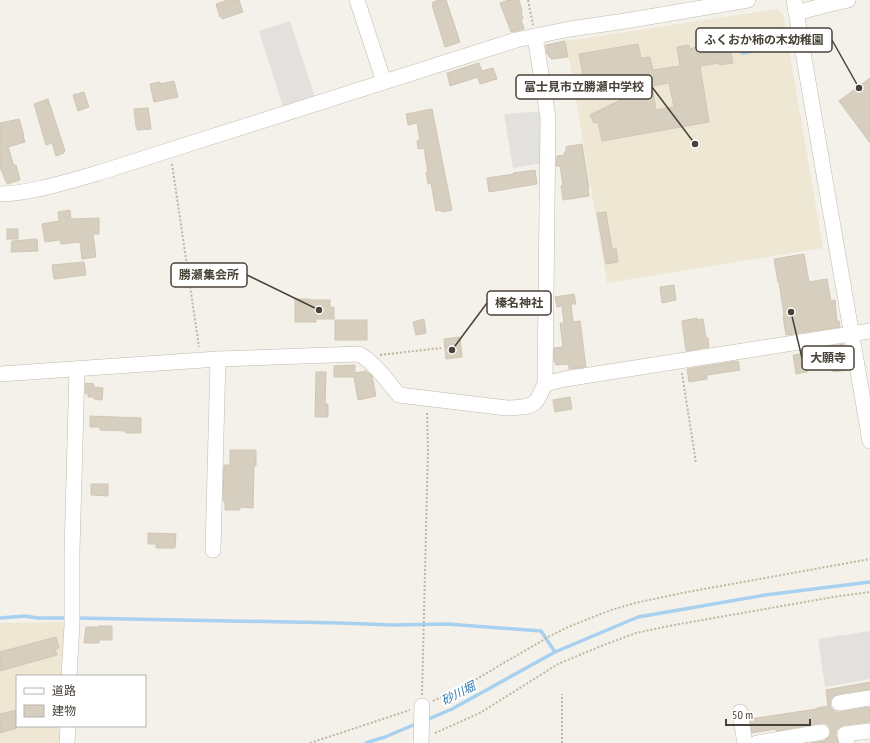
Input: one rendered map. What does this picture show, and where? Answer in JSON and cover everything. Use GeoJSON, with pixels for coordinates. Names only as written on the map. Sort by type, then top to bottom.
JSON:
{"type":"FeatureCollection","features":[{"type":"Feature","properties":{"kind":"street"},"geometry":{"type":"LineString","coordinates":[[357,0],[384,82]]}},
{"type":"Feature","properties":{"kind":"street"},"geometry":{"type":"LineString","coordinates":[[0,194],[25,192],[98,173],[516,40],[570,29],[748,0]]}},
{"type":"Feature","properties":{"kind":"street"},"geometry":{"type":"LineString","coordinates":[[848,0],[826,5],[795,7],[870,441]]}},
{"type":"Feature","properties":{"kind":"street"},"geometry":{"type":"LineString","coordinates":[[0,374],[218,359],[359,354],[378,370],[399,395],[507,408],[531,405],[536,401],[545,384],[548,118],[535,36]]}},
{"type":"Feature","properties":{"kind":"street"},"geometry":{"type":"LineString","coordinates":[[545,384],[565,379],[870,331]]}},
{"type":"Feature","properties":{"kind":"street"},"geometry":{"type":"LineString","coordinates":[[213,550],[218,359]]}},
{"type":"Feature","properties":{"kind":"street"},"geometry":{"type":"LineString","coordinates":[[69,675],[72,624],[72,552],[78,369]]}},
{"type":"Feature","properties":{"kind":"street"},"geometry":{"type":"LineString","coordinates":[[839,703],[870,698]]}},
{"type":"Feature","properties":{"kind":"street"},"geometry":{"type":"LineString","coordinates":[[421,741],[422,706]]}},
{"type":"Feature","properties":{"kind":"street"},"geometry":{"type":"LineString","coordinates":[[740,712],[745,743]]}},
{"type":"Feature","properties":{"kind":"street"},"geometry":{"type":"LineString","coordinates":[[67,743],[68,727]]}},
{"type":"Feature","properties":{"kind":"street"},"geometry":{"type":"LineString","coordinates":[[847,743],[845,734],[870,731]]}},
{"type":"Feature","properties":{"kind":"street"},"geometry":{"type":"LineString","coordinates":[[757,743],[822,732]]}},
{"type":"Feature","properties":{"kind":"path"},"geometry":{"type":"LineString","coordinates":[[528,0],[535,36]]}},
{"type":"Feature","properties":{"kind":"path"},"geometry":{"type":"LineString","coordinates":[[170,150],[201,360]]}},
{"type":"Feature","properties":{"kind":"path"},"geometry":{"type":"LineString","coordinates":[[363,357],[441,348]]}},
{"type":"Feature","properties":{"kind":"path"},"geometry":{"type":"LineString","coordinates":[[680,361],[696,463]]}},
{"type":"Feature","properties":{"kind":"path"},"geometry":{"type":"LineString","coordinates":[[422,706],[428,450],[427,398]]}},
{"type":"Feature","properties":{"kind":"path"},"geometry":{"type":"LineString","coordinates":[[310,743],[422,706],[461,688],[550,636],[611,610],[635,603],[682,593],[870,559]]}},
{"type":"Feature","properties":{"kind":"path"},"geometry":{"type":"LineString","coordinates":[[421,741],[480,713],[558,664],[636,633],[674,624],[870,592]]}},
{"type":"Feature","properties":{"kind":"path"},"geometry":{"type":"LineString","coordinates":[[562,694],[562,743]]}},
{"type":"Feature","properties":{"kind":"shaded area"},"geometry":{"type":"Polygon","coordinates":[[[778,9],[783,14],[823,248],[607,283],[566,41],[778,9]]]}},
{"type":"Feature","properties":{"kind":"shaded area"},"geometry":{"type":"Polygon","coordinates":[[[290,21],[315,97],[283,107],[259,31],[290,21]]]}},
{"type":"Feature","properties":{"kind":"shaded area"},"geometry":{"type":"Polygon","coordinates":[[[543,111],[543,163],[513,168],[504,114],[543,111]]]}},
{"type":"Feature","properties":{"kind":"shaded area"},"geometry":{"type":"Polygon","coordinates":[[[67,622],[65,675],[16,675],[16,727],[64,727],[64,743],[0,743],[0,623],[67,622]]]}},
{"type":"Feature","properties":{"kind":"shaded area"},"geometry":{"type":"Polygon","coordinates":[[[870,631],[870,679],[825,687],[818,639],[870,631]]]}},
{"type":"Feature","properties":{"kind":"water"},"geometry":{"type":"Polygon","coordinates":[[[778,27],[782,48],[741,55],[737,34],[778,27]]]}},
{"type":"Feature","properties":{"kind":"building"},"geometry":{"type":"Polygon","coordinates":[[[228,0],[239,0],[243,12],[222,19],[216,4],[228,0]]]}},
{"type":"Feature","properties":{"kind":"building"},"geometry":{"type":"Polygon","coordinates":[[[446,0],[460,42],[445,47],[432,5],[433,2],[446,0]]]}},
{"type":"Feature","properties":{"kind":"building"},"geometry":{"type":"Polygon","coordinates":[[[509,0],[519,0],[523,19],[521,19],[524,29],[511,32],[500,3],[509,0]]]}},
{"type":"Feature","properties":{"kind":"building"},"geometry":{"type":"Polygon","coordinates":[[[728,36],[733,63],[719,65],[719,63],[700,66],[709,122],[602,141],[598,122],[594,123],[590,115],[650,85],[587,96],[579,54],[638,44],[641,58],[650,57],[653,70],[680,66],[677,47],[689,45],[690,49],[696,47],[697,54],[717,51],[715,38],[728,36]],[[669,83],[652,86],[656,110],[674,107],[669,83]]]}},
{"type":"Feature","properties":{"kind":"building"},"geometry":{"type":"Polygon","coordinates":[[[565,41],[568,57],[551,59],[551,57],[547,54],[546,45],[565,41]]]}},
{"type":"Feature","properties":{"kind":"building"},"geometry":{"type":"Polygon","coordinates":[[[479,63],[482,71],[493,68],[497,79],[480,84],[478,77],[450,86],[447,73],[479,63]]]}},
{"type":"Feature","properties":{"kind":"building"},"geometry":{"type":"Polygon","coordinates":[[[870,78],[870,143],[839,101],[870,78]]]}},
{"type":"Feature","properties":{"kind":"building"},"geometry":{"type":"Polygon","coordinates":[[[174,81],[178,97],[154,102],[150,84],[160,82],[160,84],[174,81]]]}},
{"type":"Feature","properties":{"kind":"building"},"geometry":{"type":"Polygon","coordinates":[[[84,92],[89,107],[78,111],[73,95],[84,92]]]}},
{"type":"Feature","properties":{"kind":"building"},"geometry":{"type":"Polygon","coordinates":[[[48,99],[65,151],[64,153],[56,156],[52,143],[46,145],[34,104],[48,99]]]}},
{"type":"Feature","properties":{"kind":"building"},"geometry":{"type":"Polygon","coordinates":[[[148,108],[151,129],[137,130],[134,109],[148,108]]]}},
{"type":"Feature","properties":{"kind":"building"},"geometry":{"type":"Polygon","coordinates":[[[432,109],[452,210],[442,212],[442,210],[436,211],[431,183],[428,184],[426,172],[428,172],[424,148],[418,149],[417,141],[420,140],[417,123],[408,125],[406,114],[432,109]]]}},
{"type":"Feature","properties":{"kind":"building"},"geometry":{"type":"Polygon","coordinates":[[[19,119],[25,142],[8,147],[14,166],[16,165],[20,180],[7,184],[0,167],[0,123],[19,119]]]}},
{"type":"Feature","properties":{"kind":"building"},"geometry":{"type":"Polygon","coordinates":[[[582,144],[589,196],[563,200],[561,186],[563,185],[560,166],[556,166],[557,156],[565,155],[564,152],[566,152],[566,147],[582,144]]]}},
{"type":"Feature","properties":{"kind":"building"},"geometry":{"type":"Polygon","coordinates":[[[535,170],[537,184],[489,192],[487,178],[535,170]]]}},
{"type":"Feature","properties":{"kind":"building"},"geometry":{"type":"Polygon","coordinates":[[[70,210],[71,219],[99,218],[99,234],[93,234],[96,257],[82,259],[80,242],[61,244],[60,240],[45,242],[42,224],[59,221],[58,212],[70,210]]]}},
{"type":"Feature","properties":{"kind":"building"},"geometry":{"type":"Polygon","coordinates":[[[606,212],[612,249],[616,248],[618,262],[606,264],[597,213],[606,212]]]}},
{"type":"Feature","properties":{"kind":"building"},"geometry":{"type":"Polygon","coordinates":[[[7,229],[18,229],[18,239],[7,239],[7,229]]]}},
{"type":"Feature","properties":{"kind":"building"},"geometry":{"type":"Polygon","coordinates":[[[37,239],[38,251],[11,252],[12,241],[37,239]]]}},
{"type":"Feature","properties":{"kind":"building"},"geometry":{"type":"Polygon","coordinates":[[[804,254],[809,282],[827,279],[831,301],[835,300],[837,321],[839,321],[840,327],[786,335],[779,282],[774,259],[804,254]]]}},
{"type":"Feature","properties":{"kind":"building"},"geometry":{"type":"Polygon","coordinates":[[[84,262],[86,275],[54,279],[52,265],[84,262]]]}},
{"type":"Feature","properties":{"kind":"building"},"geometry":{"type":"Polygon","coordinates":[[[674,285],[676,300],[662,303],[660,287],[674,285]]]}},
{"type":"Feature","properties":{"kind":"building"},"geometry":{"type":"Polygon","coordinates":[[[574,294],[576,304],[571,304],[573,322],[580,321],[586,367],[569,369],[569,364],[556,365],[554,362],[554,348],[563,347],[560,323],[564,323],[562,306],[557,307],[555,297],[574,294]]]}},
{"type":"Feature","properties":{"kind":"building"},"geometry":{"type":"Polygon","coordinates":[[[295,299],[330,300],[330,307],[334,307],[334,319],[316,319],[316,322],[295,322],[295,299]]]}},
{"type":"Feature","properties":{"kind":"building"},"geometry":{"type":"Polygon","coordinates":[[[697,318],[697,320],[703,319],[709,347],[686,351],[682,321],[697,318]]]}},
{"type":"Feature","properties":{"kind":"building"},"geometry":{"type":"Polygon","coordinates":[[[424,319],[426,333],[416,335],[413,322],[424,319]]]}},
{"type":"Feature","properties":{"kind":"building"},"geometry":{"type":"Polygon","coordinates":[[[335,320],[367,320],[367,340],[335,340],[335,320]]]}},
{"type":"Feature","properties":{"kind":"building"},"geometry":{"type":"Polygon","coordinates":[[[460,337],[462,357],[446,359],[444,339],[460,337]]]}},
{"type":"Feature","properties":{"kind":"building"},"geometry":{"type":"Polygon","coordinates":[[[843,344],[848,370],[833,372],[832,365],[807,369],[807,372],[796,374],[793,355],[830,351],[829,347],[843,344]]]}},
{"type":"Feature","properties":{"kind":"building"},"geometry":{"type":"Polygon","coordinates":[[[738,361],[740,370],[707,375],[707,379],[689,382],[687,369],[738,361]]]}},
{"type":"Feature","properties":{"kind":"building"},"geometry":{"type":"Polygon","coordinates":[[[355,365],[355,373],[366,371],[372,376],[376,396],[358,400],[354,377],[334,377],[334,366],[355,365]]]}},
{"type":"Feature","properties":{"kind":"building"},"geometry":{"type":"Polygon","coordinates":[[[316,372],[326,372],[325,404],[328,404],[328,417],[315,417],[316,372]]]}},
{"type":"Feature","properties":{"kind":"building"},"geometry":{"type":"Polygon","coordinates":[[[86,383],[94,384],[93,387],[103,388],[102,400],[94,399],[94,397],[88,397],[88,394],[85,393],[86,383]]]}},
{"type":"Feature","properties":{"kind":"building"},"geometry":{"type":"Polygon","coordinates":[[[570,397],[572,409],[555,412],[553,400],[570,397]]]}},
{"type":"Feature","properties":{"kind":"building"},"geometry":{"type":"Polygon","coordinates":[[[90,416],[141,418],[141,433],[100,430],[100,427],[90,427],[90,416]]]}},
{"type":"Feature","properties":{"kind":"building"},"geometry":{"type":"Polygon","coordinates":[[[230,450],[256,450],[253,508],[240,507],[240,510],[225,510],[225,501],[223,501],[224,465],[230,465],[230,450]]]}},
{"type":"Feature","properties":{"kind":"building"},"geometry":{"type":"Polygon","coordinates":[[[91,484],[108,484],[108,496],[91,495],[91,484]]]}},
{"type":"Feature","properties":{"kind":"building"},"geometry":{"type":"Polygon","coordinates":[[[148,533],[176,534],[175,548],[156,548],[156,544],[148,544],[148,533]]]}},
{"type":"Feature","properties":{"kind":"building"},"geometry":{"type":"Polygon","coordinates":[[[112,626],[112,640],[99,640],[99,643],[84,643],[86,627],[112,626]]]}},
{"type":"Feature","properties":{"kind":"building"},"geometry":{"type":"Polygon","coordinates":[[[56,637],[59,648],[55,649],[57,655],[0,671],[0,652],[56,637]]]}},
{"type":"Feature","properties":{"kind":"building"},"geometry":{"type":"Polygon","coordinates":[[[870,682],[870,689],[838,694],[831,699],[830,705],[836,712],[869,707],[870,711],[870,722],[839,727],[836,731],[838,743],[811,743],[824,741],[830,735],[831,730],[825,723],[776,731],[776,729],[752,733],[750,719],[828,706],[826,690],[870,682]]]}},
{"type":"Feature","properties":{"kind":"building"},"geometry":{"type":"Polygon","coordinates":[[[16,710],[17,728],[0,733],[0,714],[16,710]]]}},
{"type":"Feature","properties":{"kind":"waterway"},"geometry":{"type":"LineString","coordinates":[[426,720],[452,709],[555,652],[638,617],[765,595],[870,582]]}},
{"type":"Feature","properties":{"kind":"waterway"},"geometry":{"type":"LineString","coordinates":[[0,618],[25,616],[37,618],[68,618]]}},
{"type":"Feature","properties":{"kind":"waterway"},"geometry":{"type":"LineString","coordinates":[[76,618],[392,625],[447,624],[541,631],[555,652]]}},
{"type":"Feature","properties":{"kind":"waterway","name":"砂川堀"},"geometry":{"type":"LineString","coordinates":[[366,743],[385,737],[418,723]]}},
{"type":"Feature","properties":{"kind":"place","name":"ふくおか柿の木幼稚園"},"geometry":{"type":"Point","coordinates":[859,88]}},
{"type":"Feature","properties":{"kind":"place","name":"富士見市立勝瀬中学校"},"geometry":{"type":"Point","coordinates":[695,144]}},
{"type":"Feature","properties":{"kind":"place","name":"勝瀬集会所"},"geometry":{"type":"Point","coordinates":[319,310]}},
{"type":"Feature","properties":{"kind":"place","name":"大願寺"},"geometry":{"type":"Point","coordinates":[791,312]}},
{"type":"Feature","properties":{"kind":"place","name":"榛名神社"},"geometry":{"type":"Point","coordinates":[452,350]}}]}
